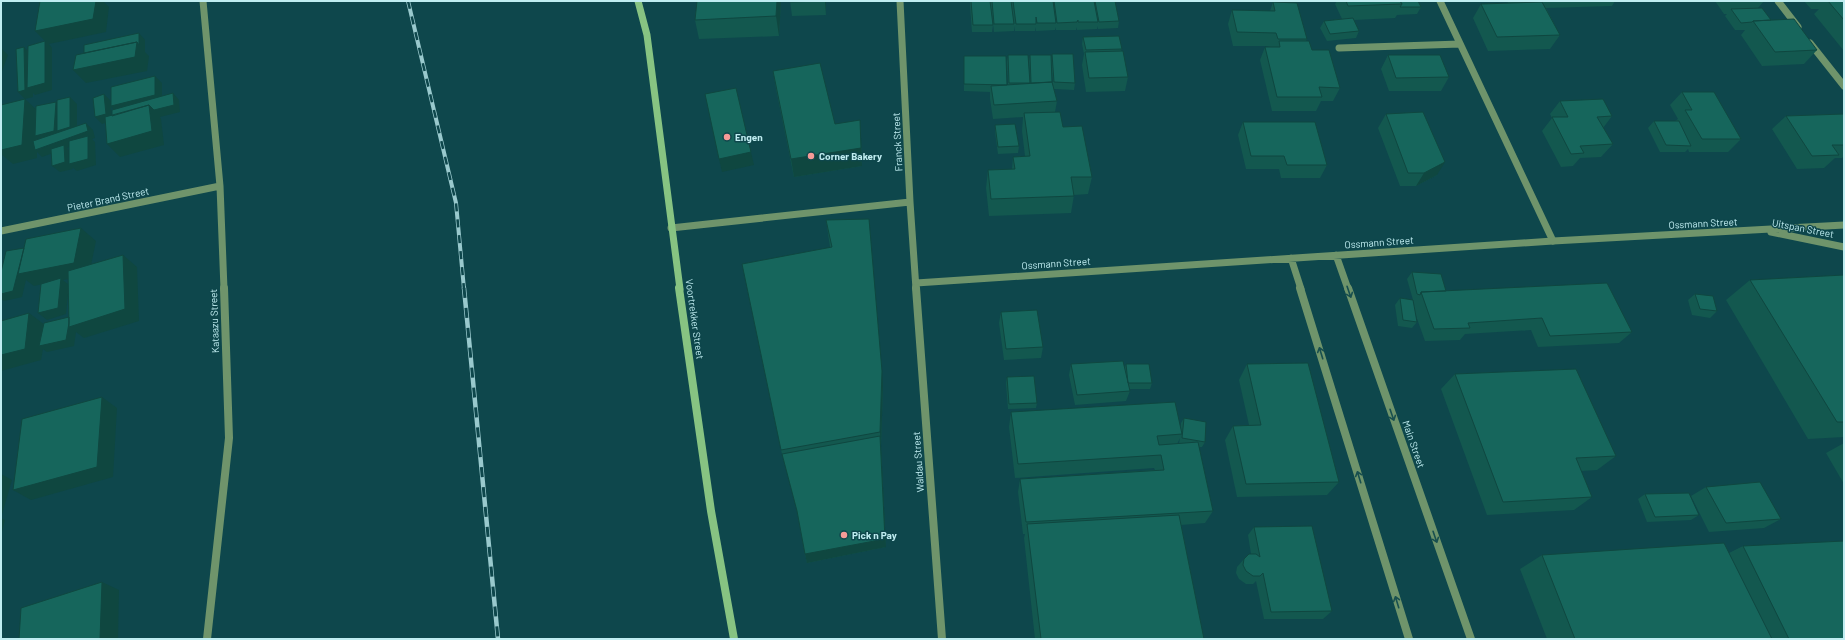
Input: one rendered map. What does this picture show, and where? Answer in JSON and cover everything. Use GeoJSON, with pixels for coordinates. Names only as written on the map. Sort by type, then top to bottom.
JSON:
{"type":"FeatureCollection","features":[{"type":"Feature","properties":{"kind":"main road","name":"Voortrekker Street"},"geometry":{"type":"LineString","coordinates":[[638,1],[647,35],[671,228],[711,512],[734,639]]}},
{"type":"Feature","properties":{"kind":"street","name":"Kataazu Street"},"geometry":{"type":"LineString","coordinates":[[203,1],[220,186],[229,438],[207,639]]}},
{"type":"Feature","properties":{"kind":"street","name":"Franck Street"},"geometry":{"type":"LineString","coordinates":[[900,1],[910,202],[916,283]]}},
{"type":"Feature","properties":{"kind":"street"},"geometry":{"type":"LineString","coordinates":[[1440,1],[1553,241]]}},
{"type":"Feature","properties":{"kind":"street"},"geometry":{"type":"LineString","coordinates":[[1778,1],[1801,31]]}},
{"type":"Feature","properties":{"kind":"street"},"geometry":{"type":"LineString","coordinates":[[1806,37],[1844,86]]}},
{"type":"Feature","properties":{"kind":"street"},"geometry":{"type":"LineString","coordinates":[[1339,48],[1460,44]]}},
{"type":"Feature","properties":{"kind":"street","name":"Pieter Brand Street"},"geometry":{"type":"LineString","coordinates":[[1,231],[220,186]]}},
{"type":"Feature","properties":{"kind":"street"},"geometry":{"type":"LineString","coordinates":[[671,228],[910,202]]}},
{"type":"Feature","properties":{"kind":"street","name":"Ossmann Street"},"geometry":{"type":"LineString","coordinates":[[916,283],[1553,241],[1844,225]]}},
{"type":"Feature","properties":{"kind":"street","name":"Uitspan Street"},"geometry":{"type":"LineString","coordinates":[[1758,230],[1844,247]]}},
{"type":"Feature","properties":{"kind":"street","name":"Main Street"},"geometry":{"type":"LineString","coordinates":[[1336,255],[1471,639]]}},
{"type":"Feature","properties":{"kind":"street"},"geometry":{"type":"LineString","coordinates":[[1291,258],[1409,639]]}},
{"type":"Feature","properties":{"kind":"street","name":"Waldau Street"},"geometry":{"type":"LineString","coordinates":[[916,283],[942,639]]}},
{"type":"Feature","properties":{"kind":"building"},"geometry":{"type":"Polygon","coordinates":[[[40,1],[96,1],[93,19],[35,31],[40,1]]]}},
{"type":"Feature","properties":{"kind":"building"},"geometry":{"type":"Polygon","coordinates":[[[697,1],[777,1],[776,16],[695,20],[697,1]]]}},
{"type":"Feature","properties":{"kind":"building"},"geometry":{"type":"Polygon","coordinates":[[[790,1],[821,1],[790,2],[790,1]]]}},
{"type":"Feature","properties":{"kind":"building"},"geometry":{"type":"Polygon","coordinates":[[[971,1],[990,1],[993,25],[973,25],[971,1]]]}},
{"type":"Feature","properties":{"kind":"building"},"geometry":{"type":"Polygon","coordinates":[[[992,1],[1011,1],[1014,24],[994,24],[992,1]]]}},
{"type":"Feature","properties":{"kind":"building"},"geometry":{"type":"Polygon","coordinates":[[[1013,1],[1053,1],[1056,23],[1037,23],[1036,17],[1036,24],[1016,24],[1013,1]]]}},
{"type":"Feature","properties":{"kind":"building"},"geometry":{"type":"Polygon","coordinates":[[[1054,1],[1094,1],[1098,22],[1078,22],[1078,20],[1077,22],[1057,23],[1054,1]]]}},
{"type":"Feature","properties":{"kind":"building"},"geometry":{"type":"Polygon","coordinates":[[[1095,1],[1115,1],[1119,21],[1099,22],[1095,1]]]}},
{"type":"Feature","properties":{"kind":"building"},"geometry":{"type":"Polygon","coordinates":[[[1346,1],[1400,1],[1402,4],[1348,6],[1346,1]]]}},
{"type":"Feature","properties":{"kind":"building"},"geometry":{"type":"Polygon","coordinates":[[[1400,1],[1418,1],[1421,7],[1400,7],[1402,4],[1400,1]]]}},
{"type":"Feature","properties":{"kind":"building"},"geometry":{"type":"Polygon","coordinates":[[[1828,1],[1844,1],[1844,20],[1828,1]]]}},
{"type":"Feature","properties":{"kind":"building"},"geometry":{"type":"Polygon","coordinates":[[[1273,2],[1297,3],[1307,39],[1278,39],[1276,33],[1237,32],[1232,10],[1275,11],[1273,2]]]}},
{"type":"Feature","properties":{"kind":"building"},"geometry":{"type":"Polygon","coordinates":[[[1542,2],[1560,35],[1497,37],[1481,4],[1542,2]]]}},
{"type":"Feature","properties":{"kind":"building"},"geometry":{"type":"Polygon","coordinates":[[[1762,8],[1771,20],[1741,23],[1731,9],[1762,8]]]}},
{"type":"Feature","properties":{"kind":"building"},"geometry":{"type":"Polygon","coordinates":[[[1353,18],[1359,31],[1330,34],[1324,21],[1353,18]]]}},
{"type":"Feature","properties":{"kind":"building"},"geometry":{"type":"Polygon","coordinates":[[[1794,19],[1817,50],[1775,52],[1753,21],[1794,19]]]}},
{"type":"Feature","properties":{"kind":"building"},"geometry":{"type":"Polygon","coordinates":[[[139,33],[139,45],[137,42],[84,53],[84,45],[139,33]]]}},
{"type":"Feature","properties":{"kind":"building"},"geometry":{"type":"Polygon","coordinates":[[[1119,36],[1122,49],[1086,50],[1083,37],[1119,36]]]}},
{"type":"Feature","properties":{"kind":"building"},"geometry":{"type":"Polygon","coordinates":[[[45,41],[45,83],[27,88],[28,46],[45,41]]]}},
{"type":"Feature","properties":{"kind":"building"},"geometry":{"type":"Polygon","coordinates":[[[1279,41],[1309,41],[1312,50],[1329,50],[1340,88],[1319,87],[1322,97],[1277,97],[1265,47],[1280,47],[1279,41]]]}},
{"type":"Feature","properties":{"kind":"building"},"geometry":{"type":"Polygon","coordinates":[[[137,42],[135,57],[73,70],[76,55],[137,42]]]}},
{"type":"Feature","properties":{"kind":"building"},"geometry":{"type":"Polygon","coordinates":[[[24,47],[25,90],[18,92],[16,49],[24,47]]]}},
{"type":"Feature","properties":{"kind":"building"},"geometry":{"type":"Polygon","coordinates":[[[1123,51],[1128,77],[1089,78],[1085,52],[1123,51]]]}},
{"type":"Feature","properties":{"kind":"building"},"geometry":{"type":"Polygon","coordinates":[[[1052,54],[1073,54],[1075,83],[1054,82],[1052,54]]]}},
{"type":"Feature","properties":{"kind":"building"},"geometry":{"type":"Polygon","coordinates":[[[1008,55],[1028,55],[1030,83],[1009,83],[1008,55]]]}},
{"type":"Feature","properties":{"kind":"building"},"geometry":{"type":"Polygon","coordinates":[[[1030,55],[1051,55],[1052,82],[1031,83],[1030,55]]]}},
{"type":"Feature","properties":{"kind":"building"},"geometry":{"type":"Polygon","coordinates":[[[1388,55],[1440,55],[1449,77],[1396,78],[1388,55]]]}},
{"type":"Feature","properties":{"kind":"building"},"geometry":{"type":"Polygon","coordinates":[[[964,56],[1006,56],[1007,85],[964,84],[964,56]]]}},
{"type":"Feature","properties":{"kind":"building"},"geometry":{"type":"Polygon","coordinates":[[[820,63],[835,124],[860,120],[861,148],[791,159],[773,71],[820,63]]]}},
{"type":"Feature","properties":{"kind":"building"},"geometry":{"type":"Polygon","coordinates":[[[155,76],[155,95],[111,106],[111,87],[155,76]]]}},
{"type":"Feature","properties":{"kind":"building"},"geometry":{"type":"Polygon","coordinates":[[[1052,82],[1057,101],[994,105],[991,86],[1052,82]]]}},
{"type":"Feature","properties":{"kind":"building"},"geometry":{"type":"Polygon","coordinates":[[[736,88],[751,152],[719,159],[705,94],[736,88]]]}},
{"type":"Feature","properties":{"kind":"building"},"geometry":{"type":"Polygon","coordinates":[[[1682,92],[1714,92],[1741,139],[1702,139],[1685,110],[1692,110],[1682,92]]]}},
{"type":"Feature","properties":{"kind":"building"},"geometry":{"type":"Polygon","coordinates":[[[173,93],[174,105],[154,110],[149,105],[112,116],[112,110],[173,93]]]}},
{"type":"Feature","properties":{"kind":"building"},"geometry":{"type":"Polygon","coordinates":[[[104,94],[106,114],[95,117],[93,98],[104,94]]]}},
{"type":"Feature","properties":{"kind":"building"},"geometry":{"type":"Polygon","coordinates":[[[70,97],[70,127],[57,131],[57,100],[70,97]]]}},
{"type":"Feature","properties":{"kind":"building"},"geometry":{"type":"Polygon","coordinates":[[[25,99],[22,145],[1,150],[1,105],[25,99]]]}},
{"type":"Feature","properties":{"kind":"building"},"geometry":{"type":"Polygon","coordinates":[[[1603,99],[1612,116],[1597,117],[1613,144],[1580,146],[1584,153],[1571,154],[1552,117],[1568,117],[1560,101],[1603,99]]]}},
{"type":"Feature","properties":{"kind":"building"},"geometry":{"type":"Polygon","coordinates":[[[56,102],[54,131],[35,136],[36,106],[56,102]]]}},
{"type":"Feature","properties":{"kind":"building"},"geometry":{"type":"Polygon","coordinates":[[[149,105],[152,131],[107,144],[105,117],[149,105]]]}},
{"type":"Feature","properties":{"kind":"building"},"geometry":{"type":"Polygon","coordinates":[[[1060,112],[1063,127],[1082,126],[1092,177],[1071,177],[1074,196],[991,199],[988,170],[1015,169],[1013,157],[1030,156],[1024,113],[1060,112]]]}},
{"type":"Feature","properties":{"kind":"building"},"geometry":{"type":"Polygon","coordinates":[[[1423,112],[1445,162],[1424,173],[1408,173],[1386,114],[1423,112]]]}},
{"type":"Feature","properties":{"kind":"building"},"geometry":{"type":"Polygon","coordinates":[[[1844,114],[1844,145],[1832,145],[1839,155],[1812,156],[1786,116],[1844,114]]]}},
{"type":"Feature","properties":{"kind":"building"},"geometry":{"type":"Polygon","coordinates":[[[1654,121],[1679,121],[1691,146],[1666,145],[1654,121]]]}},
{"type":"Feature","properties":{"kind":"building"},"geometry":{"type":"Polygon","coordinates":[[[1243,122],[1315,122],[1327,165],[1287,165],[1284,156],[1251,156],[1243,122]]]}},
{"type":"Feature","properties":{"kind":"building"},"geometry":{"type":"Polygon","coordinates":[[[86,123],[88,131],[35,150],[33,141],[86,123]]]}},
{"type":"Feature","properties":{"kind":"building"},"geometry":{"type":"Polygon","coordinates":[[[1015,124],[1019,146],[998,147],[995,125],[1015,124]]]}},
{"type":"Feature","properties":{"kind":"building"},"geometry":{"type":"Polygon","coordinates":[[[88,136],[88,159],[69,164],[69,141],[88,136]]]}},
{"type":"Feature","properties":{"kind":"building"},"geometry":{"type":"Polygon","coordinates":[[[64,145],[65,162],[52,166],[51,149],[64,145]]]}},
{"type":"Feature","properties":{"kind":"building"},"geometry":{"type":"Polygon","coordinates":[[[869,219],[882,371],[880,432],[781,450],[742,264],[832,247],[826,220],[869,219]]]}},
{"type":"Feature","properties":{"kind":"building"},"geometry":{"type":"Polygon","coordinates":[[[81,228],[74,263],[18,274],[26,239],[81,228]]]}},
{"type":"Feature","properties":{"kind":"building"},"geometry":{"type":"Polygon","coordinates":[[[24,248],[13,291],[1,294],[1,272],[6,251],[24,248]]]}},
{"type":"Feature","properties":{"kind":"building"},"geometry":{"type":"Polygon","coordinates":[[[123,255],[125,309],[69,327],[68,271],[123,255]]]}},
{"type":"Feature","properties":{"kind":"building"},"geometry":{"type":"Polygon","coordinates":[[[1412,272],[1441,274],[1446,291],[1421,292],[1420,295],[1417,294],[1412,272]]]}},
{"type":"Feature","properties":{"kind":"building"},"geometry":{"type":"Polygon","coordinates":[[[1844,275],[1844,422],[1837,422],[1750,280],[1844,275]]]}},
{"type":"Feature","properties":{"kind":"building"},"geometry":{"type":"Polygon","coordinates":[[[61,278],[58,308],[38,313],[41,284],[61,278]]]}},
{"type":"Feature","properties":{"kind":"building"},"geometry":{"type":"Polygon","coordinates":[[[1607,283],[1632,332],[1550,336],[1542,318],[1468,323],[1470,328],[1434,329],[1421,292],[1607,283]]]}},
{"type":"Feature","properties":{"kind":"building"},"geometry":{"type":"Polygon","coordinates":[[[1695,294],[1713,296],[1717,311],[1700,309],[1695,294]]]}},
{"type":"Feature","properties":{"kind":"building"},"geometry":{"type":"Polygon","coordinates":[[[1400,298],[1413,300],[1417,322],[1403,320],[1400,298]]]}},
{"type":"Feature","properties":{"kind":"building"},"geometry":{"type":"Polygon","coordinates":[[[1037,310],[1043,347],[1006,349],[1001,312],[1037,310]]]}},
{"type":"Feature","properties":{"kind":"building"},"geometry":{"type":"Polygon","coordinates":[[[29,313],[25,349],[1,355],[1,321],[29,313]]]}},
{"type":"Feature","properties":{"kind":"building"},"geometry":{"type":"Polygon","coordinates":[[[69,317],[66,340],[39,346],[44,323],[69,317]]]}},
{"type":"Feature","properties":{"kind":"building"},"geometry":{"type":"Polygon","coordinates":[[[1123,361],[1130,391],[1077,395],[1071,364],[1123,361]]]}},
{"type":"Feature","properties":{"kind":"building"},"geometry":{"type":"Polygon","coordinates":[[[1308,363],[1339,482],[1246,484],[1233,426],[1261,425],[1247,364],[1308,363]]]}},
{"type":"Feature","properties":{"kind":"building"},"geometry":{"type":"Polygon","coordinates":[[[1126,364],[1149,364],[1152,383],[1128,383],[1126,364]]]}},
{"type":"Feature","properties":{"kind":"building"},"geometry":{"type":"Polygon","coordinates":[[[1576,369],[1616,456],[1576,458],[1592,497],[1503,502],[1455,374],[1576,369]]]}},
{"type":"Feature","properties":{"kind":"building"},"geometry":{"type":"Polygon","coordinates":[[[1034,376],[1037,403],[1009,404],[1007,377],[1034,376]]]}},
{"type":"Feature","properties":{"kind":"building"},"geometry":{"type":"Polygon","coordinates":[[[102,397],[97,467],[13,490],[22,419],[102,397]]]}},
{"type":"Feature","properties":{"kind":"building"},"geometry":{"type":"Polygon","coordinates":[[[1175,402],[1182,434],[1157,436],[1159,445],[1198,442],[1213,511],[1026,522],[1020,479],[1164,470],[1161,455],[1018,464],[1011,412],[1175,402]]]}},
{"type":"Feature","properties":{"kind":"building"},"geometry":{"type":"Polygon","coordinates":[[[1184,418],[1206,422],[1205,442],[1182,438],[1184,418]]]}},
{"type":"Feature","properties":{"kind":"building"},"geometry":{"type":"Polygon","coordinates":[[[880,436],[885,539],[805,554],[797,511],[782,454],[880,436]]]}},
{"type":"Feature","properties":{"kind":"building"},"geometry":{"type":"Polygon","coordinates":[[[1760,482],[1781,519],[1726,523],[1706,487],[1760,482]]]}},
{"type":"Feature","properties":{"kind":"building"},"geometry":{"type":"Polygon","coordinates":[[[1689,493],[1699,515],[1655,517],[1645,494],[1689,493]]]}},
{"type":"Feature","properties":{"kind":"building"},"geometry":{"type":"Polygon","coordinates":[[[1179,515],[1204,639],[1041,639],[1027,524],[1179,515]]]}},
{"type":"Feature","properties":{"kind":"building"},"geometry":{"type":"Polygon","coordinates":[[[1312,526],[1332,611],[1271,612],[1263,573],[1260,576],[1253,576],[1246,571],[1243,565],[1244,559],[1249,554],[1256,554],[1260,557],[1254,527],[1312,526]]]}},
{"type":"Feature","properties":{"kind":"building"},"geometry":{"type":"Polygon","coordinates":[[[1844,541],[1844,639],[1789,639],[1743,546],[1844,541]]]}},
{"type":"Feature","properties":{"kind":"building"},"geometry":{"type":"Polygon","coordinates":[[[1724,543],[1772,639],[1575,639],[1542,555],[1724,543]]]}},
{"type":"Feature","properties":{"kind":"building"},"geometry":{"type":"Polygon","coordinates":[[[102,582],[100,639],[19,639],[21,608],[102,582]]]}},
{"type":"Feature","properties":{"kind":"railway"},"geometry":{"type":"LineString","coordinates":[[408,1],[456,203],[464,289]]}},
{"type":"Feature","properties":{"kind":"railway"},"geometry":{"type":"LineString","coordinates":[[464,288],[498,639]]}},
{"type":"Feature","properties":{"kind":"place","name":"Engen"},"geometry":{"type":"Point","coordinates":[727,137]}},
{"type":"Feature","properties":{"kind":"place","name":"Corner Bakery"},"geometry":{"type":"Point","coordinates":[811,156]}},
{"type":"Feature","properties":{"kind":"place","name":"Pick n Pay"},"geometry":{"type":"Point","coordinates":[844,535]}}]}
